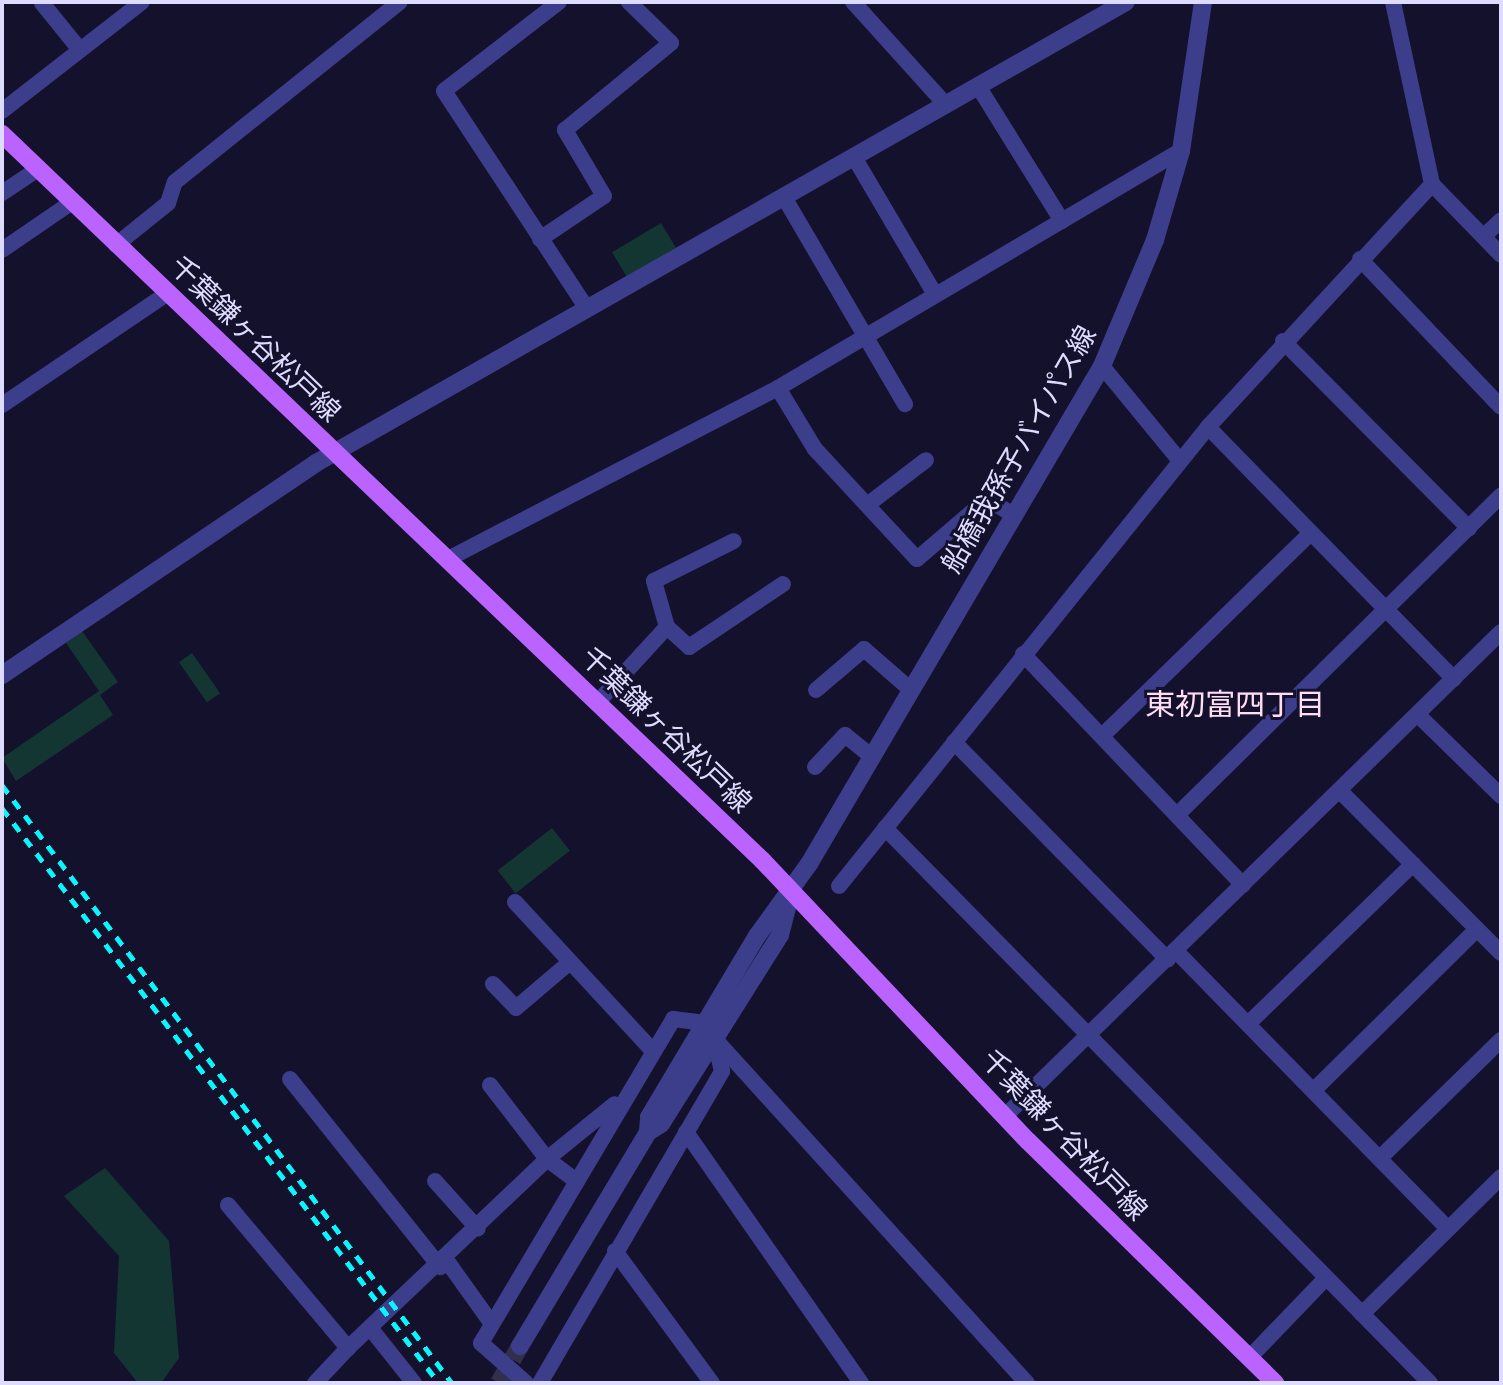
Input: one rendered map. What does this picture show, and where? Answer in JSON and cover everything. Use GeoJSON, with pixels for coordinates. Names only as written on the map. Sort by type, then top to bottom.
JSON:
{"type":"FeatureCollection","features":[{"type":"Feature","properties":{"kind":"main road","name":"千葉鎌ヶ谷松戸線"},"geometry":{"type":"LineString","coordinates":[[2,134],[334,455],[448,559],[792,890],[1004,1117],[1275,1383]]}},
{"type":"Feature","properties":{"kind":"street"},"geometry":{"type":"LineString","coordinates":[[2,111],[142,2]]}},
{"type":"Feature","properties":{"kind":"street"},"geometry":{"type":"LineString","coordinates":[[116,245],[167,203],[175,182],[400,2]]}},
{"type":"Feature","properties":{"kind":"street"},"geometry":{"type":"LineString","coordinates":[[559,2],[443,92],[587,309]]}},
{"type":"Feature","properties":{"kind":"street"},"geometry":{"type":"LineString","coordinates":[[540,239],[604,196],[565,130],[671,43],[629,2]]}},
{"type":"Feature","properties":{"kind":"street"},"geometry":{"type":"LineString","coordinates":[[853,2],[946,104]]}},
{"type":"Feature","properties":{"kind":"street","name":"船橋我孫子バイパス線"},"geometry":{"type":"LineString","coordinates":[[520,1346],[648,1132],[649,1117],[710,1031],[1102,366],[1155,240],[1181,151],[1203,2]]}},
{"type":"Feature","properties":{"kind":"street"},"geometry":{"type":"LineString","coordinates":[[1393,2],[1432,184],[1501,255]]}},
{"type":"Feature","properties":{"kind":"street"},"geometry":{"type":"LineString","coordinates":[[42,4],[80,50]]}},
{"type":"Feature","properties":{"kind":"street"},"geometry":{"type":"LineString","coordinates":[[2,676],[334,455],[978,86],[1114,4]]}},
{"type":"Feature","properties":{"kind":"street"},"geometry":{"type":"LineString","coordinates":[[978,86],[1062,221]]}},
{"type":"Feature","properties":{"kind":"street"},"geometry":{"type":"LineString","coordinates":[[448,559],[778,388],[934,293],[1181,151]]}},
{"type":"Feature","properties":{"kind":"street"},"geometry":{"type":"LineString","coordinates":[[854,157],[934,293]]}},
{"type":"Feature","properties":{"kind":"street"},"geometry":{"type":"LineString","coordinates":[[2,193],[38,169]]}},
{"type":"Feature","properties":{"kind":"street"},"geometry":{"type":"LineString","coordinates":[[839,886],[1023,653],[1208,427],[1283,341],[1432,184]]}},
{"type":"Feature","properties":{"kind":"street"},"geometry":{"type":"LineString","coordinates":[[784,197],[905,404]]}},
{"type":"Feature","properties":{"kind":"street"},"geometry":{"type":"LineString","coordinates":[[2,250],[72,202]]}},
{"type":"Feature","properties":{"kind":"street"},"geometry":{"type":"LineString","coordinates":[[1484,236],[1501,220]]}},
{"type":"Feature","properties":{"kind":"street"},"geometry":{"type":"LineString","coordinates":[[1360,259],[1501,407]]}},
{"type":"Feature","properties":{"kind":"street"},"geometry":{"type":"LineString","coordinates":[[2,405],[168,293]]}},
{"type":"Feature","properties":{"kind":"street"},"geometry":{"type":"LineString","coordinates":[[1283,341],[1469,528]]}},
{"type":"Feature","properties":{"kind":"street"},"geometry":{"type":"LineString","coordinates":[[1102,366],[1180,461]]}},
{"type":"Feature","properties":{"kind":"street"},"geometry":{"type":"LineString","coordinates":[[778,388],[815,449],[917,559],[987,499],[1014,515]]}},
{"type":"Feature","properties":{"kind":"street"},"geometry":{"type":"LineString","coordinates":[[1208,427],[1454,679]]}},
{"type":"Feature","properties":{"kind":"street"},"geometry":{"type":"LineString","coordinates":[[867,505],[926,460]]}},
{"type":"Feature","properties":{"kind":"street"},"geometry":{"type":"LineString","coordinates":[[1177,815],[1501,496]]}},
{"type":"Feature","properties":{"kind":"street"},"geometry":{"type":"LineString","coordinates":[[1102,736],[1311,533]]}},
{"type":"Feature","properties":{"kind":"street"},"geometry":{"type":"LineString","coordinates":[[734,541],[654,581],[667,628],[689,647],[783,584]]}},
{"type":"Feature","properties":{"kind":"street"},"geometry":{"type":"LineString","coordinates":[[597,703],[667,628]]}},
{"type":"Feature","properties":{"kind":"street"},"geometry":{"type":"LineString","coordinates":[[1004,1117],[1501,632]]}},
{"type":"Feature","properties":{"kind":"street"},"geometry":{"type":"LineString","coordinates":[[816,690],[864,649],[911,690]]}},
{"type":"Feature","properties":{"kind":"street"},"geometry":{"type":"LineString","coordinates":[[1023,653],[1243,885]]}},
{"type":"Feature","properties":{"kind":"street"},"geometry":{"type":"LineString","coordinates":[[1418,715],[1499,789]]}},
{"type":"Feature","properties":{"kind":"street"},"geometry":{"type":"LineString","coordinates":[[815,767],[845,735],[871,756]]}},
{"type":"Feature","properties":{"kind":"street"},"geometry":{"type":"LineString","coordinates":[[954,742],[1172,955],[1250,1022],[1382,1156],[1448,1229]]}},
{"type":"Feature","properties":{"kind":"street"},"geometry":{"type":"LineString","coordinates":[[1340,791],[1501,953]]}},
{"type":"Feature","properties":{"kind":"street"},"geometry":{"type":"LineString","coordinates":[[885,828],[1430,1383]]}},
{"type":"Feature","properties":{"kind":"street"},"geometry":{"type":"LineString","coordinates":[[1250,1022],[1413,864]]}},
{"type":"Feature","properties":{"kind":"street"},"geometry":{"type":"LineString","coordinates":[[515,902],[653,1051]]}},
{"type":"Feature","properties":{"kind":"street"},"geometry":{"type":"LineString","coordinates":[[1316,1088],[1477,929]]}},
{"type":"Feature","properties":{"kind":"street"},"geometry":{"type":"LineString","coordinates":[[493,984],[516,1008],[570,962]]}},
{"type":"Feature","properties":{"kind":"street"},"geometry":{"type":"LineString","coordinates":[[526,1383],[481,1343],[673,1019],[710,1031],[1027,1383]]}},
{"type":"Feature","properties":{"kind":"street"},"geometry":{"type":"LineString","coordinates":[[540,1383],[722,1071],[710,1031]]}},
{"type":"Feature","properties":{"kind":"street"},"geometry":{"type":"LineString","coordinates":[[1382,1156],[1501,1040]]}},
{"type":"Feature","properties":{"kind":"street"},"geometry":{"type":"LineString","coordinates":[[290,1079],[492,1324]]}},
{"type":"Feature","properties":{"kind":"street"},"geometry":{"type":"LineString","coordinates":[[490,1085],[547,1159],[576,1181]]}},
{"type":"Feature","properties":{"kind":"street"},"geometry":{"type":"LineString","coordinates":[[315,1383],[348,1348],[444,1264],[547,1159],[625,1096]]}},
{"type":"Feature","properties":{"kind":"street"},"geometry":{"type":"LineString","coordinates":[[686,1132],[861,1383]]}},
{"type":"Feature","properties":{"kind":"street"},"geometry":{"type":"LineString","coordinates":[[1362,1314],[1501,1177]]}},
{"type":"Feature","properties":{"kind":"street"},"geometry":{"type":"LineString","coordinates":[[435,1181],[478,1229]]}},
{"type":"Feature","properties":{"kind":"street"},"geometry":{"type":"LineString","coordinates":[[228,1205],[348,1348]]}},
{"type":"Feature","properties":{"kind":"street"},"geometry":{"type":"LineString","coordinates":[[615,1251],[712,1383]]}},
{"type":"Feature","properties":{"kind":"street"},"geometry":{"type":"LineString","coordinates":[[1249,1359],[1326,1278]]}},
{"type":"Feature","properties":{"kind":"street"},"geometry":{"type":"LineString","coordinates":[[372,1329],[414,1383]]}},
{"type":"Feature","properties":{"kind":"green space"},"geometry":{"type":"Polygon","coordinates":[[[661,223],[676,248],[627,277],[612,252],[661,223]]]}},
{"type":"Feature","properties":{"kind":"green space"},"geometry":{"type":"Polygon","coordinates":[[[82,631],[118,682],[100,695],[113,715],[16,781],[2,758],[99,691],[66,643],[82,631]]]}},
{"type":"Feature","properties":{"kind":"green space"},"geometry":{"type":"Polygon","coordinates":[[[192,653],[220,693],[207,702],[179,662],[192,653]]]}},
{"type":"Feature","properties":{"kind":"green space"},"geometry":{"type":"Polygon","coordinates":[[[552,828],[570,851],[515,893],[498,870],[552,828]]]}},
{"type":"Feature","properties":{"kind":"green space"},"geometry":{"type":"Polygon","coordinates":[[[105,1168],[169,1241],[179,1358],[161,1383],[138,1383],[114,1353],[119,1256],[64,1196],[105,1168]]]}},
{"type":"Feature","properties":{"kind":"tunnel"},"geometry":{"type":"LineString","coordinates":[[499,1383],[520,1346]]}},
{"type":"Feature","properties":{"kind":"railway"},"geometry":{"type":"LineString","coordinates":[[2,785],[452,1383]]}},
{"type":"Feature","properties":{"kind":"railway"},"geometry":{"type":"LineString","coordinates":[[2,808],[439,1383]]}},
{"type":"Feature","properties":{"kind":"district","name":"東初富四丁目"},"geometry":{"type":"Point","coordinates":[1235,706]}}]}
